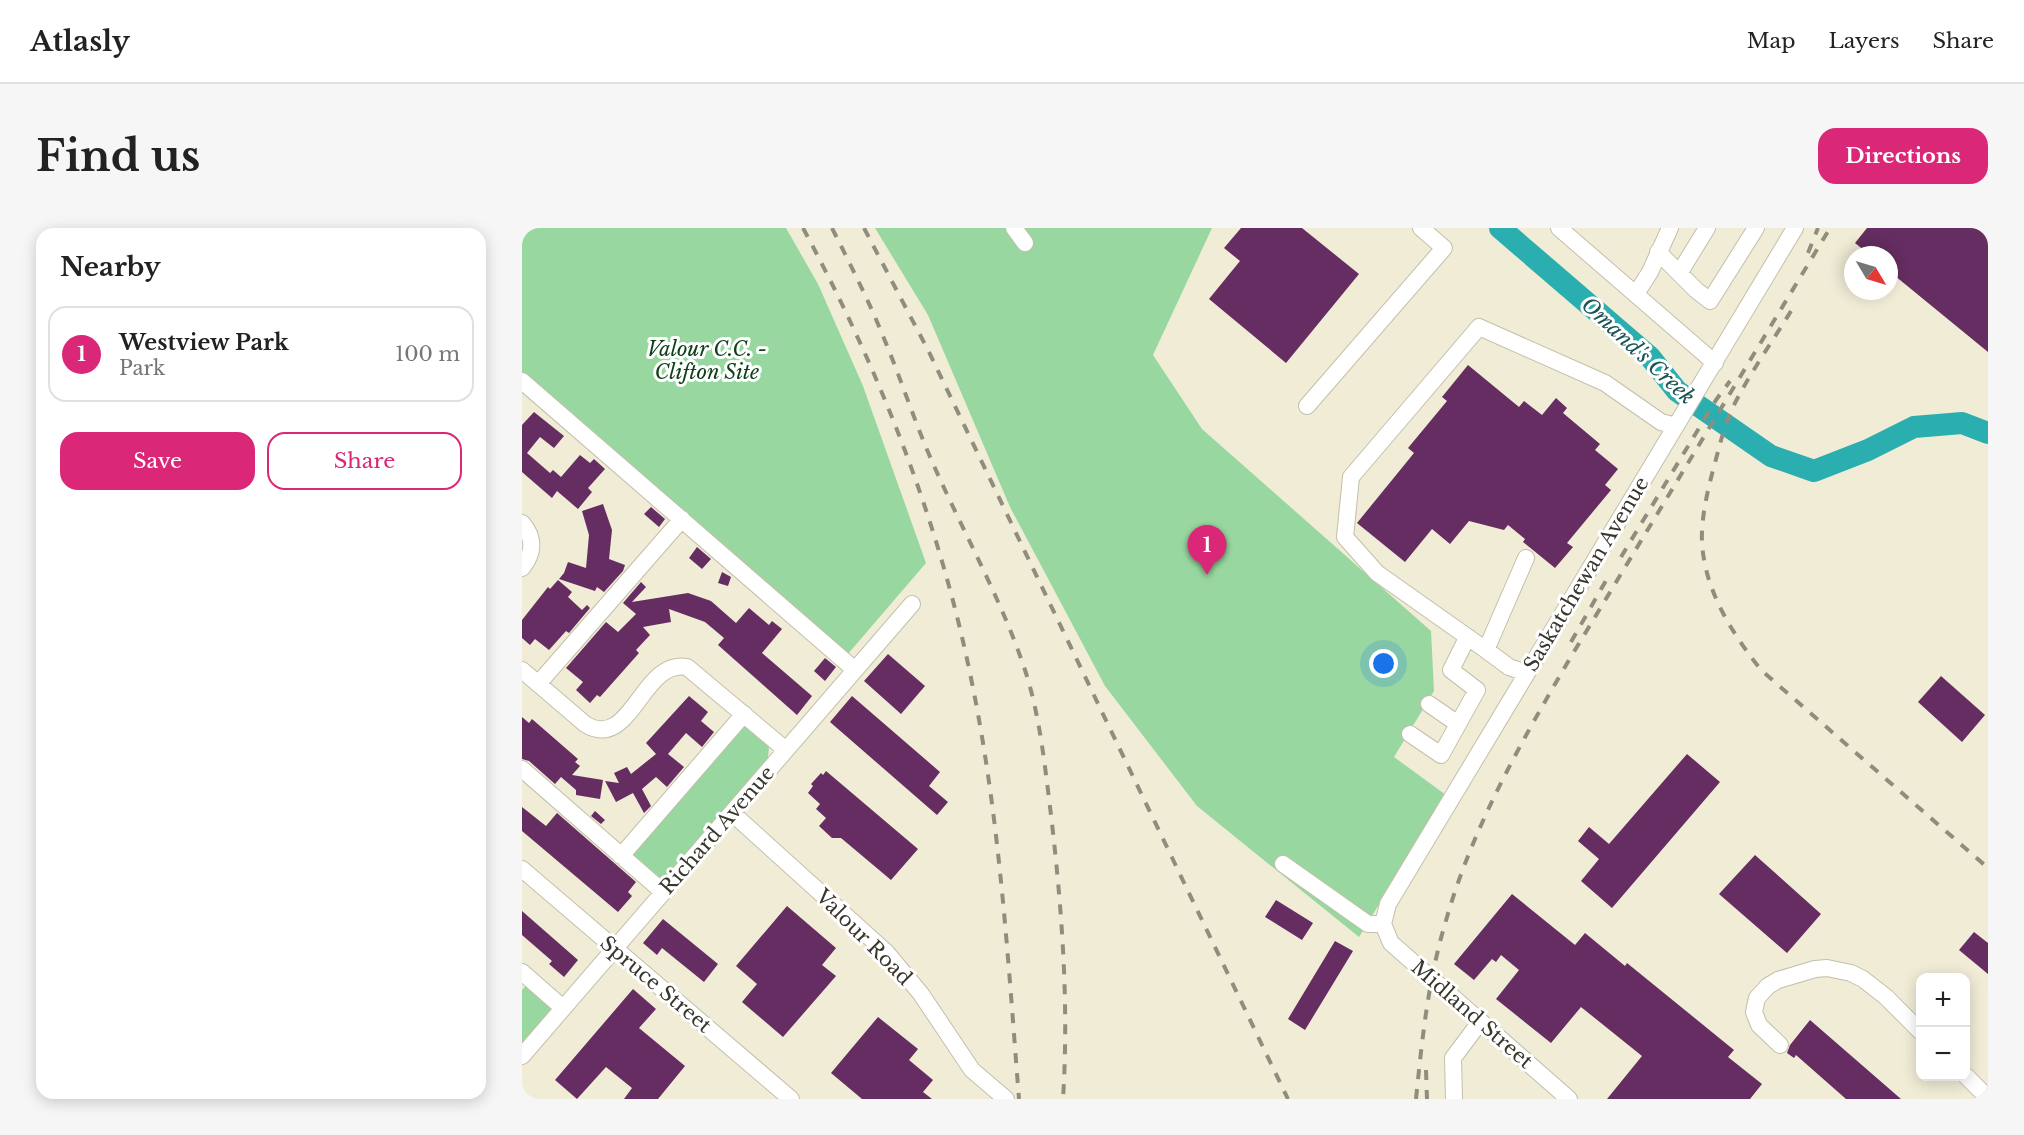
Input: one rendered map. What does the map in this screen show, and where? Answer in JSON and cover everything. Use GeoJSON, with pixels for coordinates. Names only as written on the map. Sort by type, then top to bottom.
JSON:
{"type":"FeatureCollection","features":[{"type":"Feature","properties":{"kind":"street"},"geometry":{"type":"LineString","coordinates":[[1014,228],[1025,243]]}},
{"type":"Feature","properties":{"kind":"street"},"geometry":{"type":"LineString","coordinates":[[1307,406],[1444,248],[1421,228]]}},
{"type":"Feature","properties":{"kind":"street"},"geometry":{"type":"LineString","coordinates":[[1559,228],[1715,363]]}},
{"type":"Feature","properties":{"kind":"street"},"geometry":{"type":"LineString","coordinates":[[1636,294],[1650,272],[1670,228]]}},
{"type":"Feature","properties":{"kind":"street"},"geometry":{"type":"LineString","coordinates":[[1680,272],[1707,228]]}},
{"type":"Feature","properties":{"kind":"street"},"geometry":{"type":"LineString","coordinates":[[1658,252],[1710,301],[1756,228]]}},
{"type":"Feature","properties":{"kind":"street","name":"Saskatchewan Avenue"},"geometry":{"type":"LineString","coordinates":[[1383,924],[1388,904],[1795,228]]}},
{"type":"Feature","properties":{"kind":"street"},"geometry":{"type":"LineString","coordinates":[[1526,673],[1509,667],[1377,573],[1345,537],[1351,477],[1479,327],[1605,382],[1661,422],[1676,426]]}},
{"type":"Feature","properties":{"kind":"street"},"geometry":{"type":"LineString","coordinates":[[522,381],[855,670]]}},
{"type":"Feature","properties":{"kind":"street"},"geometry":{"type":"LineString","coordinates":[[538,684],[682,519]]}},
{"type":"Feature","properties":{"kind":"street"},"geometry":{"type":"LineString","coordinates":[[522,523],[530,535],[532,544],[530,555],[522,568]]}},
{"type":"Feature","properties":{"kind":"street"},"geometry":{"type":"LineString","coordinates":[[1486,651],[1526,558]]}},
{"type":"Feature","properties":{"kind":"street","name":"Richard Avenue"},"geometry":{"type":"LineString","coordinates":[[522,1056],[912,604]]}},
{"type":"Feature","properties":{"kind":"street"},"geometry":{"type":"LineString","coordinates":[[1410,734],[1441,755],[1477,690],[1451,670],[1467,638]]}},
{"type":"Feature","properties":{"kind":"street"},"geometry":{"type":"LineString","coordinates":[[522,670],[585,724],[597,730],[606,730],[622,720],[664,672],[673,667],[683,666],[692,670],[786,750]]}},
{"type":"Feature","properties":{"kind":"street"},"geometry":{"type":"LineString","coordinates":[[1429,704],[1458,724]]}},
{"type":"Feature","properties":{"kind":"street"},"geometry":{"type":"LineString","coordinates":[[621,856],[744,714]]}},
{"type":"Feature","properties":{"kind":"street"},"geometry":{"type":"LineString","coordinates":[[522,769],[663,892]]}},
{"type":"Feature","properties":{"kind":"street","name":"Valour Road"},"geometry":{"type":"LineString","coordinates":[[732,813],[887,953],[921,994],[972,1070],[990,1092],[1006,1099]]}},
{"type":"Feature","properties":{"kind":"street"},"geometry":{"type":"LineString","coordinates":[[1283,864],[1368,924],[1383,924]]}},
{"type":"Feature","properties":{"kind":"street","name":"Spruce Street"},"geometry":{"type":"LineString","coordinates":[[522,869],[791,1099]]}},
{"type":"Feature","properties":{"kind":"street","name":"Midland Street"},"geometry":{"type":"LineString","coordinates":[[1383,924],[1391,943],[1480,1022],[1558,1096]]}},
{"type":"Feature","properties":{"kind":"street"},"geometry":{"type":"LineString","coordinates":[[1780,1045],[1759,1024],[1754,1012],[1757,998],[1768,986],[1778,980],[1815,969],[1827,968],[1851,973],[1874,986],[1916,1027]]}},
{"type":"Feature","properties":{"kind":"street"},"geometry":{"type":"LineString","coordinates":[[524,977],[563,1008]]}},
{"type":"Feature","properties":{"kind":"street"},"geometry":{"type":"LineString","coordinates":[[1454,1099],[1454,1058],[1480,1022]]}},
{"type":"Feature","properties":{"kind":"street"},"geometry":{"type":"LineString","coordinates":[[1970,1081],[1988,1098]]}},
{"type":"Feature","properties":{"kind":"green space","name":"Valour C.C. - Clifton Site"},"geometry":{"type":"Polygon","coordinates":[[[522,228],[786,228],[818,284],[863,386],[926,563],[847,655],[522,376],[522,228]]]}},
{"type":"Feature","properties":{"kind":"green space"},"geometry":{"type":"Polygon","coordinates":[[[875,228],[1212,228],[1153,355],[1202,429],[1431,631],[1434,691],[1394,757],[1446,795],[1359,937],[1197,806],[1105,686],[1010,507],[928,315],[875,228]]]}},
{"type":"Feature","properties":{"kind":"green space"},"geometry":{"type":"Polygon","coordinates":[[[745,724],[767,744],[768,758],[663,880],[658,881],[629,857],[745,724]]]}},
{"type":"Feature","properties":{"kind":"green space"},"geometry":{"type":"Polygon","coordinates":[[[527,984],[554,1008],[522,1046],[522,990],[527,984]]]}},
{"type":"Feature","properties":{"kind":"building"},"geometry":{"type":"Polygon","coordinates":[[[1241,228],[1302,228],[1359,274],[1286,363],[1209,299],[1240,261],[1224,248],[1241,228]]]}},
{"type":"Feature","properties":{"kind":"building"},"geometry":{"type":"Polygon","coordinates":[[[1867,228],[1988,228],[1988,352],[1898,278],[1898,246],[1859,246],[1855,243],[1867,228]]]}},
{"type":"Feature","properties":{"kind":"building"},"geometry":{"type":"Polygon","coordinates":[[[1468,365],[1519,407],[1524,401],[1542,415],[1556,398],[1567,408],[1563,413],[1600,444],[1595,450],[1618,469],[1605,485],[1611,490],[1567,543],[1573,547],[1555,568],[1523,542],[1525,539],[1508,525],[1504,530],[1469,521],[1450,544],[1432,529],[1405,562],[1357,523],[1414,453],[1408,448],[1447,401],[1442,397],[1468,365]]]}},
{"type":"Feature","properties":{"kind":"building"},"geometry":{"type":"Polygon","coordinates":[[[534,412],[564,436],[554,448],[540,437],[527,453],[550,473],[553,470],[561,477],[580,455],[590,463],[594,459],[605,469],[588,488],[592,492],[578,509],[557,491],[552,498],[522,472],[522,425],[534,412]]]}},
{"type":"Feature","properties":{"kind":"building"},"geometry":{"type":"Polygon","coordinates":[[[603,504],[612,530],[609,559],[625,565],[623,571],[604,592],[597,587],[595,591],[559,579],[568,562],[586,568],[589,535],[582,511],[603,504]]]}},
{"type":"Feature","properties":{"kind":"building"},"geometry":{"type":"Polygon","coordinates":[[[651,507],[665,519],[659,527],[644,514],[651,507]]]}},
{"type":"Feature","properties":{"kind":"building"},"geometry":{"type":"Polygon","coordinates":[[[697,547],[711,559],[702,569],[689,558],[697,547]]]}},
{"type":"Feature","properties":{"kind":"building"},"geometry":{"type":"Polygon","coordinates":[[[722,572],[731,577],[728,586],[718,583],[722,572]]]}},
{"type":"Feature","properties":{"kind":"building"},"geometry":{"type":"Polygon","coordinates":[[[558,580],[572,592],[568,597],[582,610],[587,605],[590,608],[569,633],[566,631],[549,650],[535,639],[530,645],[522,638],[522,620],[548,587],[550,589],[558,580]]]}},
{"type":"Feature","properties":{"kind":"building"},"geometry":{"type":"Polygon","coordinates":[[[641,582],[646,587],[632,602],[688,593],[711,601],[736,623],[749,608],[769,625],[772,621],[782,629],[762,653],[812,696],[797,715],[718,645],[724,638],[705,622],[669,609],[671,622],[643,627],[650,635],[636,650],[639,653],[600,697],[597,695],[590,703],[576,690],[583,682],[566,668],[606,622],[618,632],[636,614],[623,603],[641,582]]]}},
{"type":"Feature","properties":{"kind":"building"},"geometry":{"type":"Polygon","coordinates":[[[888,654],[925,686],[901,714],[864,681],[888,654]]]}},
{"type":"Feature","properties":{"kind":"building"},"geometry":{"type":"Polygon","coordinates":[[[825,658],[836,667],[825,681],[814,671],[825,658]]]}},
{"type":"Feature","properties":{"kind":"building"},"geometry":{"type":"Polygon","coordinates":[[[1941,676],[1985,715],[1962,742],[1918,702],[1941,676]]]}},
{"type":"Feature","properties":{"kind":"building"},"geometry":{"type":"Polygon","coordinates":[[[689,696],[708,712],[701,721],[714,732],[702,747],[686,733],[668,754],[684,767],[667,787],[656,777],[642,789],[651,806],[644,813],[633,793],[616,802],[605,781],[619,783],[614,773],[627,767],[631,774],[656,754],[646,743],[689,696]]]}},
{"type":"Feature","properties":{"kind":"building"},"geometry":{"type":"Polygon","coordinates":[[[852,696],[940,772],[929,786],[948,802],[937,815],[830,722],[852,696]]]}},
{"type":"Feature","properties":{"kind":"building"},"geometry":{"type":"Polygon","coordinates":[[[522,717],[529,723],[532,719],[578,759],[575,762],[580,766],[572,775],[603,780],[600,799],[576,795],[576,790],[561,777],[555,784],[529,761],[522,759],[522,717]]]}},
{"type":"Feature","properties":{"kind":"building"},"geometry":{"type":"Polygon","coordinates":[[[1687,754],[1720,782],[1612,908],[1581,881],[1599,859],[1578,841],[1589,827],[1609,844],[1687,754]]]}},
{"type":"Feature","properties":{"kind":"building"},"geometry":{"type":"Polygon","coordinates":[[[826,771],[918,849],[891,880],[841,838],[832,838],[819,826],[826,818],[816,809],[820,804],[808,793],[813,786],[811,784],[826,771]]]}},
{"type":"Feature","properties":{"kind":"building"},"geometry":{"type":"Polygon","coordinates":[[[522,807],[546,826],[557,813],[636,882],[628,892],[632,896],[618,912],[522,831],[522,807]]]}},
{"type":"Feature","properties":{"kind":"building"},"geometry":{"type":"Polygon","coordinates":[[[595,811],[605,820],[601,824],[591,816],[595,811]]]}},
{"type":"Feature","properties":{"kind":"building"},"geometry":{"type":"Polygon","coordinates":[[[1755,855],[1821,914],[1787,953],[1719,894],[1755,855]]]}},
{"type":"Feature","properties":{"kind":"building"},"geometry":{"type":"Polygon","coordinates":[[[1512,894],[1575,945],[1585,933],[1625,966],[1627,963],[1734,1050],[1728,1057],[1762,1084],[1750,1099],[1607,1099],[1642,1056],[1581,1007],[1551,1043],[1496,999],[1519,970],[1501,955],[1496,962],[1492,959],[1474,980],[1454,964],[1512,894]]]}},
{"type":"Feature","properties":{"kind":"building"},"geometry":{"type":"Polygon","coordinates":[[[1276,900],[1313,923],[1302,940],[1265,917],[1276,900]]]}},
{"type":"Feature","properties":{"kind":"building"},"geometry":{"type":"Polygon","coordinates":[[[787,906],[836,948],[822,965],[836,976],[783,1037],[742,1002],[757,984],[736,966],[787,906]]]}},
{"type":"Feature","properties":{"kind":"building"},"geometry":{"type":"Polygon","coordinates":[[[522,911],[578,960],[564,977],[549,964],[552,961],[522,935],[522,911]]]}},
{"type":"Feature","properties":{"kind":"building"},"geometry":{"type":"Polygon","coordinates":[[[663,919],[718,964],[704,982],[662,948],[657,955],[643,943],[663,919]]]}},
{"type":"Feature","properties":{"kind":"building"},"geometry":{"type":"Polygon","coordinates":[[[1974,932],[1988,943],[1988,974],[1959,950],[1974,932]]]}},
{"type":"Feature","properties":{"kind":"building"},"geometry":{"type":"Polygon","coordinates":[[[1335,941],[1353,951],[1305,1030],[1288,1019],[1335,941]]]}},
{"type":"Feature","properties":{"kind":"building"},"geometry":{"type":"Polygon","coordinates":[[[633,989],[656,1009],[639,1028],[685,1066],[658,1099],[624,1099],[632,1088],[606,1067],[577,1099],[555,1080],[633,989]]]}},
{"type":"Feature","properties":{"kind":"building"},"geometry":{"type":"Polygon","coordinates":[[[878,1017],[918,1049],[909,1060],[933,1080],[923,1092],[932,1099],[862,1099],[831,1073],[878,1017]]]}},
{"type":"Feature","properties":{"kind":"building"},"geometry":{"type":"Polygon","coordinates":[[[1810,1020],[1901,1099],[1846,1099],[1796,1055],[1794,1058],[1787,1053],[1790,1045],[1810,1020]]]}},
{"type":"Feature","properties":{"kind":"waterway","name":"Omand's Creek"},"geometry":{"type":"LineString","coordinates":[[1500,228],[1650,357],[1677,391],[1771,456],[1814,471],[1868,450],[1914,427],[1962,423],[1988,433]]}},
{"type":"Feature","properties":{"kind":"railway"},"geometry":{"type":"LineString","coordinates":[[803,228],[831,282],[882,393],[925,506],[959,623],[990,786],[1007,942],[1019,1099]]}},
{"type":"Feature","properties":{"kind":"railway"},"geometry":{"type":"LineString","coordinates":[[832,228],[877,322],[940,479],[1004,615],[1030,687],[1044,760],[1061,921],[1065,992],[1063,1099]]}},
{"type":"Feature","properties":{"kind":"railway"},"geometry":{"type":"LineString","coordinates":[[864,228],[929,352],[1288,1099]]}},
{"type":"Feature","properties":{"kind":"railway"},"geometry":{"type":"LineString","coordinates":[[1808,253],[1818,228]]}},
{"type":"Feature","properties":{"kind":"railway"},"geometry":{"type":"LineString","coordinates":[[1416,1099],[1426,1011],[1439,945],[1468,855],[1498,788],[1569,660],[1830,228]]}},
{"type":"Feature","properties":{"kind":"railway"},"geometry":{"type":"LineString","coordinates":[[1791,311],[1745,384],[1732,409],[1724,432],[1702,525],[1704,561],[1714,595],[1730,626],[1761,670],[1988,868]]}},
{"type":"Feature","properties":{"kind":"railway"},"geometry":{"type":"LineString","coordinates":[[1621,557],[1716,400],[1730,381]]}},
{"type":"Feature","properties":{"kind":"railway"},"geometry":{"type":"LineString","coordinates":[[1571,642],[1608,577]]}},
{"type":"Feature","properties":{"kind":"railway"},"geometry":{"type":"LineString","coordinates":[[1426,1070],[1427,1099]]}},
{"type":"Feature","properties":{"kind":"place","name":"Westview Park"},"geometry":{"type":"Point","coordinates":[1207,575]}}]}
